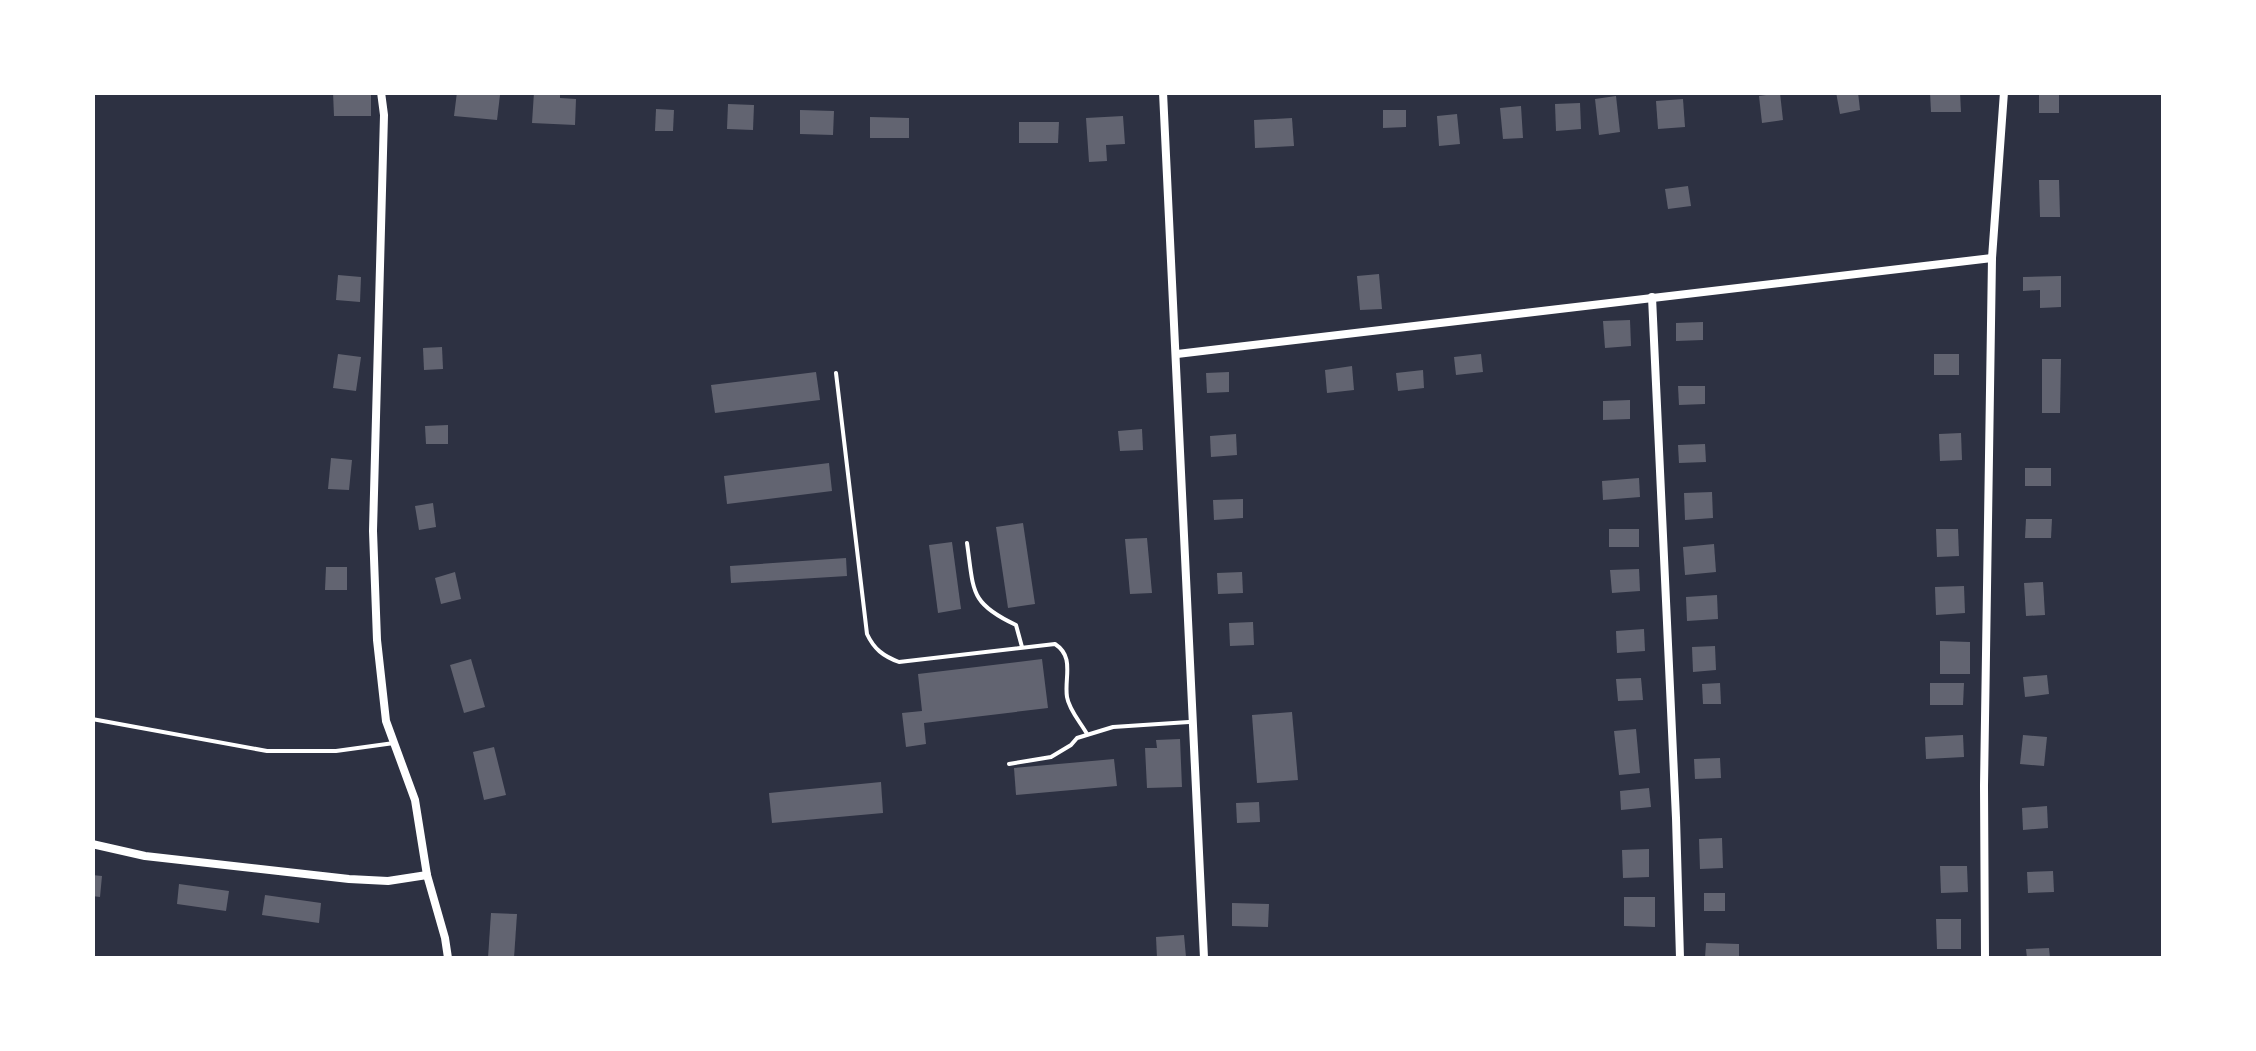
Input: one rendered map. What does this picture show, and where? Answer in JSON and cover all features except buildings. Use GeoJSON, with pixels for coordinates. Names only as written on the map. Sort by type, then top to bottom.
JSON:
{"type":"FeatureCollection","features":[{"type":"Feature","properties":{"kind":"street"},"geometry":{"type":"LineString","coordinates":[[381,92],[384,116],[373,531],[379,658],[386,721],[415,800],[427,874],[448,958]]}},
{"type":"Feature","properties":{"kind":"street"},"geometry":{"type":"LineString","coordinates":[[1163,92],[1204,958]]}},
{"type":"Feature","properties":{"kind":"street"},"geometry":{"type":"LineString","coordinates":[[1985,958],[1992,258],[2004,92]]}},
{"type":"Feature","properties":{"kind":"street"},"geometry":{"type":"LineString","coordinates":[[1176,354],[1992,258]]}},
{"type":"Feature","properties":{"kind":"street"},"geometry":{"type":"LineString","coordinates":[[1652,297],[1680,958]]}},
{"type":"Feature","properties":{"kind":"street"},"geometry":{"type":"LineString","coordinates":[[92,844],[145,856],[348,879],[388,881],[427,874]]}},
{"type":"Feature","properties":{"kind":"lane"},"geometry":{"type":"LineString","coordinates":[[836,373],[867,634],[873,647],[899,662],[1055,644],[1068,662],[1068,700],[1087,734]]}},
{"type":"Feature","properties":{"kind":"lane"},"geometry":{"type":"LineString","coordinates":[[966,543],[979,602],[1016,626],[1022,646]]}},
{"type":"Feature","properties":{"kind":"lane"},"geometry":{"type":"LineString","coordinates":[[92,719],[267,751],[336,750],[394,743]]}},
{"type":"Feature","properties":{"kind":"lane"},"geometry":{"type":"LineString","coordinates":[[1009,764],[1050,757],[1087,734],[1113,727],[1194,722]]}}]}
